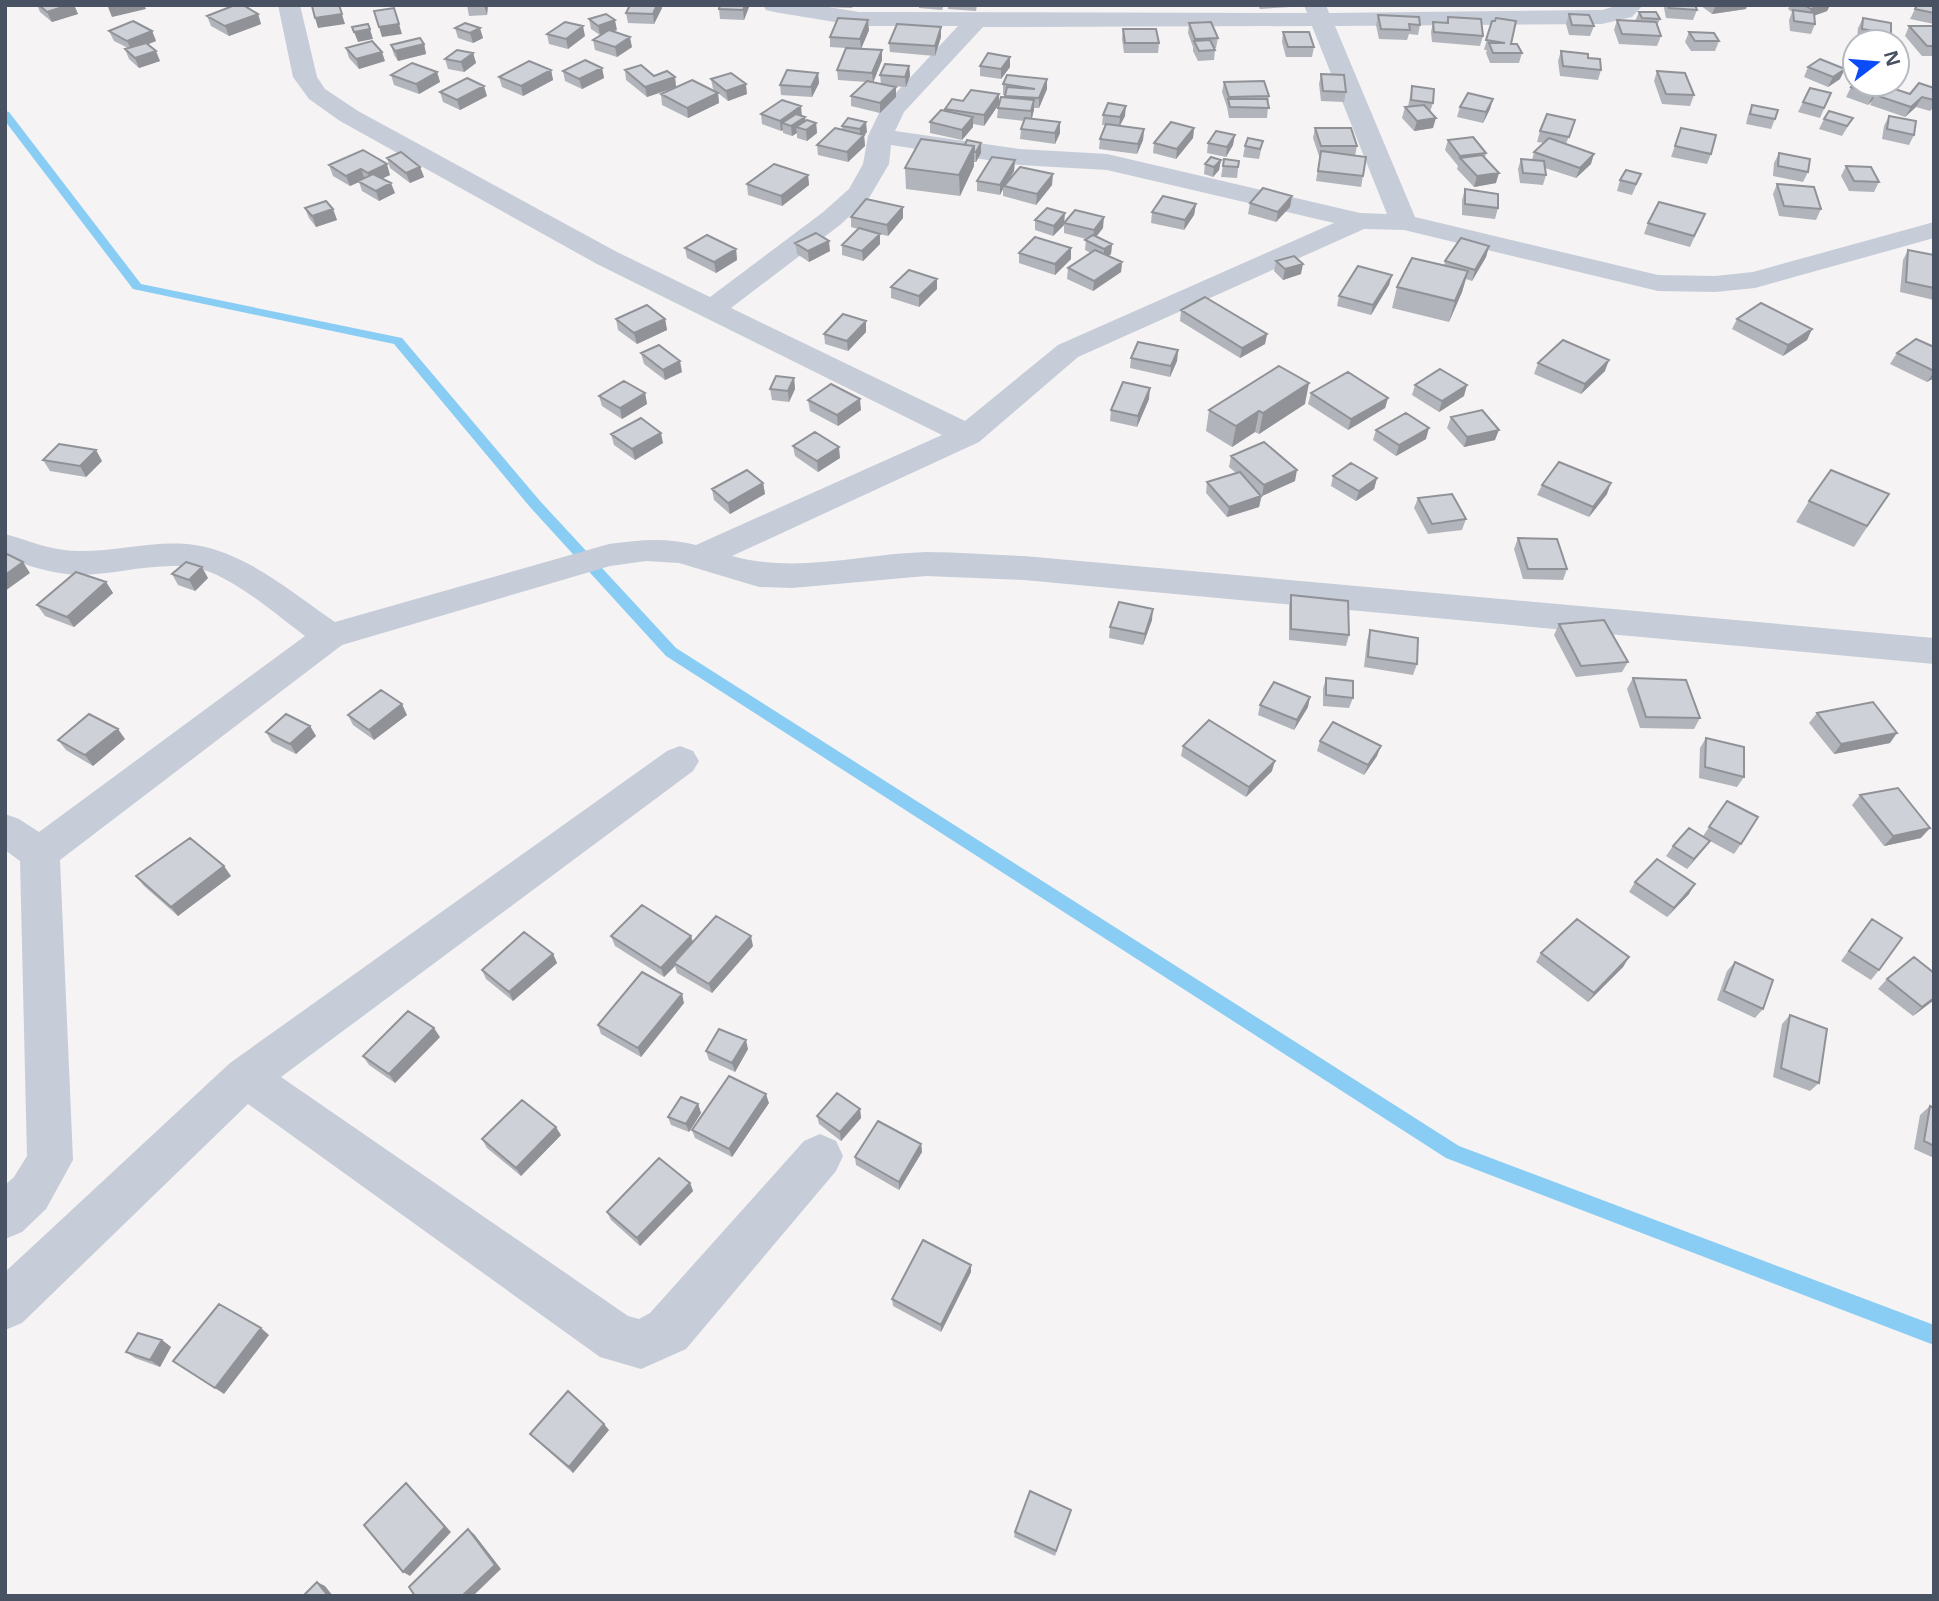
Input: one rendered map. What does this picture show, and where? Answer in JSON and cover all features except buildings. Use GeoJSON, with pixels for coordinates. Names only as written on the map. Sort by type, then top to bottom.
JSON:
{"type":"FeatureCollection","features":[{"type":"Feature","properties":{"kind":"street"},"geometry":{"type":"LineString","coordinates":[[289,5],[305,76],[317,94],[349,116],[607,258],[968,435]]}},
{"type":"Feature","properties":{"kind":"street"},"geometry":{"type":"LineString","coordinates":[[774,5],[859,19],[1116,21],[1318,12],[1602,17],[1624,12],[1632,5]]}},
{"type":"Feature","properties":{"kind":"street"},"geometry":{"type":"LineString","coordinates":[[1318,12],[1404,222]]}},
{"type":"Feature","properties":{"kind":"street"},"geometry":{"type":"LineString","coordinates":[[711,310],[831,219],[860,193],[876,164],[880,136],[893,109],[978,19]]}},
{"type":"Feature","properties":{"kind":"street"},"geometry":{"type":"LineString","coordinates":[[880,136],[1020,157],[1107,162],[1360,221],[1404,222],[1658,283],[1715,284],[1755,280],[1934,230]]}},
{"type":"Feature","properties":{"kind":"street"},"geometry":{"type":"LineString","coordinates":[[702,556],[968,435],[1068,351],[1360,221]]}},
{"type":"Feature","properties":{"kind":"street"},"geometry":{"type":"LineString","coordinates":[[5,545],[48,561],[79,563],[153,556],[197,557],[227,566],[330,636]]}},
{"type":"Feature","properties":{"kind":"street"},"geometry":{"type":"LineString","coordinates":[[40,853],[330,636],[609,555],[646,550],[702,556],[759,575],[792,576],[926,564],[1024,568],[1934,651]]}},
{"type":"Feature","properties":{"kind":"street"},"geometry":{"type":"LineString","coordinates":[[7,1299],[246,1077],[680,761]]}},
{"type":"Feature","properties":{"kind":"street"},"geometry":{"type":"LineString","coordinates":[[5,830],[40,853]]}},
{"type":"Feature","properties":{"kind":"street"},"geometry":{"type":"LineString","coordinates":[[5,1216],[30,1192],[50,1160],[40,853]]}},
{"type":"Feature","properties":{"kind":"street"},"geometry":{"type":"LineString","coordinates":[[246,1077],[618,1339],[641,1344],[668,1331],[820,1156]]}},
{"type":"Feature","properties":{"kind":"waterway"},"geometry":{"type":"LineString","coordinates":[[5,114],[137,287],[398,341],[535,504],[671,652],[1453,1152],[1934,1335]]}}]}
